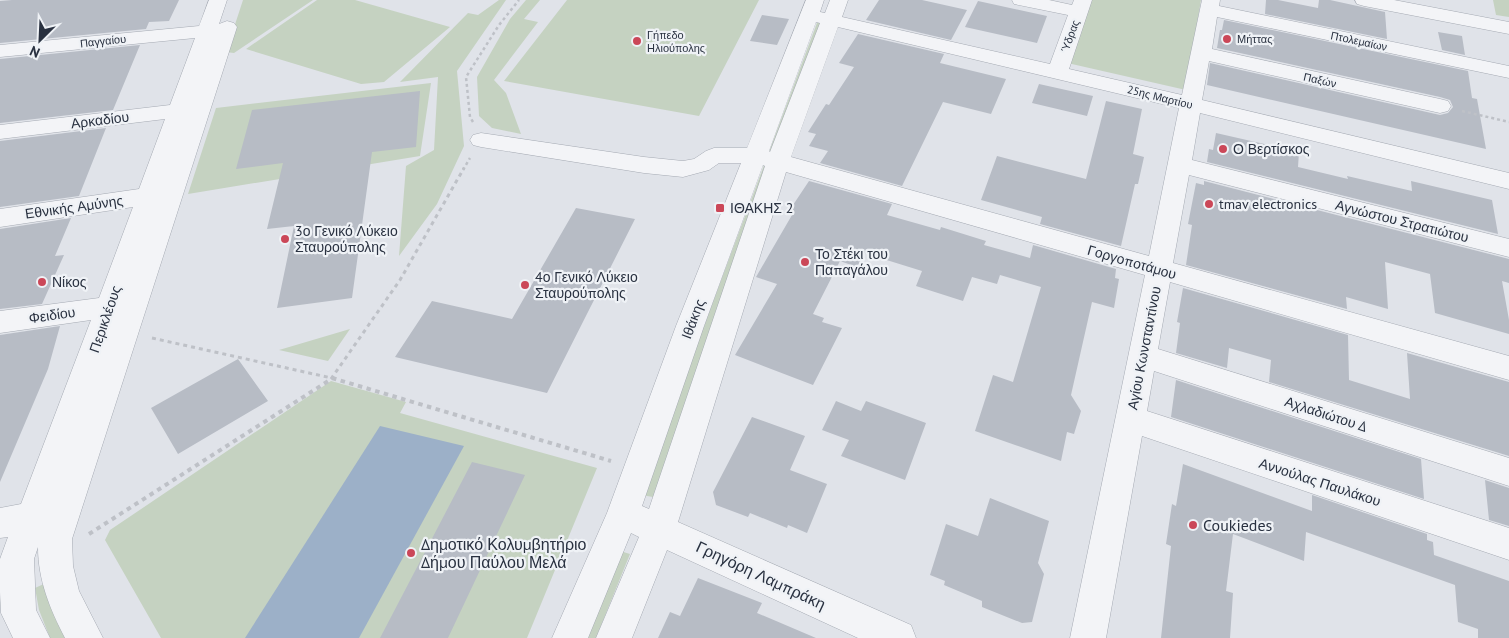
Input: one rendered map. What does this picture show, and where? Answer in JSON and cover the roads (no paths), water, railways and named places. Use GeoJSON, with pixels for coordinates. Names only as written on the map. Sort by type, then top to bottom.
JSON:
{"type":"FeatureCollection","features":[{"type":"Feature","properties":{"kind":"street","name":"Περικλέους"},"geometry":{"type":"LineString","coordinates":[[32,638],[19,613],[16,586],[17,560],[31,519],[121,305],[190,109],[206,31],[218,0]]}},
{"type":"Feature","properties":{"kind":"street","name":"Περικλέους"},"geometry":{"type":"LineString","coordinates":[[85,638],[64,600],[56,570],[54,556],[55,538],[124,336],[121,305],[149,196],[190,109],[236,0]]}},
{"type":"Feature","properties":{"kind":"street"},"geometry":{"type":"LineString","coordinates":[[1021,0],[1081,6]]}},
{"type":"Feature","properties":{"kind":"street"},"geometry":{"type":"LineString","coordinates":[[1364,0],[1501,41]]}},
{"type":"Feature","properties":{"kind":"street","name":"Πτολεμαίων"},"geometry":{"type":"LineString","coordinates":[[1210,5],[1501,41]]}},
{"type":"Feature","properties":{"kind":"street","name":"Αγίου Κωνσταντίνου"},"geometry":{"type":"LineString","coordinates":[[1088,638],[1210,5]]}},
{"type":"Feature","properties":{"kind":"street","name":"Ύδρας"},"geometry":{"type":"LineString","coordinates":[[1057,72],[1081,6]]}},
{"type":"Feature","properties":{"kind":"street","name":"25ης Μαρτίου"},"geometry":{"type":"LineString","coordinates":[[824,9],[1057,72],[1509,181]]}},
{"type":"Feature","properties":{"kind":"street","name":"Ιθάκης"},"geometry":{"type":"LineString","coordinates":[[570,638],[623,513],[638,469],[767,158],[824,9]]}},
{"type":"Feature","properties":{"kind":"street","name":"Παγγαίου"},"geometry":{"type":"LineString","coordinates":[[0,51],[206,31]]}},
{"type":"Feature","properties":{"kind":"street","name":"Παξών"},"geometry":{"type":"LineString","coordinates":[[1200,53],[1440,106]]}},
{"type":"Feature","properties":{"kind":"street","name":"Αρκαδίου"},"geometry":{"type":"LineString","coordinates":[[0,132],[190,109]]}},
{"type":"Feature","properties":{"kind":"street","name":"Γοργοποτάμου"},"geometry":{"type":"LineString","coordinates":[[481,140],[644,165],[683,169],[701,164],[714,156],[767,158],[1509,368]]}},
{"type":"Feature","properties":{"kind":"street","name":"Ιθάκης"},"geometry":{"type":"LineString","coordinates":[[614,638],[659,529],[767,158]]}},
{"type":"Feature","properties":{"kind":"street","name":"Αγνώστου Στρατιώτου"},"geometry":{"type":"LineString","coordinates":[[1179,165],[1509,248]]}},
{"type":"Feature","properties":{"kind":"street","name":"Εθνικής Αμύνης"},"geometry":{"type":"LineString","coordinates":[[0,218],[149,196]]}},
{"type":"Feature","properties":{"kind":"street","name":"Φειδίου"},"geometry":{"type":"LineString","coordinates":[[0,322],[121,305]]}},
{"type":"Feature","properties":{"kind":"street","name":"Αχλαδιώτου Δ"},"geometry":{"type":"LineString","coordinates":[[1142,356],[1509,472]]}},
{"type":"Feature","properties":{"kind":"street","name":"Αννούλας Παυλάκου"},"geometry":{"type":"LineString","coordinates":[[1130,419],[1509,544]]}},
{"type":"Feature","properties":{"kind":"street"},"geometry":{"type":"LineString","coordinates":[[0,523],[65,512]]}},
{"type":"Feature","properties":{"kind":"street","name":"Γρηγόρη Λαμπράκη"},"geometry":{"type":"LineString","coordinates":[[623,513],[898,638]]}},
{"type":"Feature","properties":{"kind":"water"},"geometry":{"type":"Polygon","coordinates":[[[380,426],[464,446],[359,638],[245,638],[380,426]]]}},
{"type":"Feature","properties":{"kind":"place","name":"Μήττας"},"geometry":{"type":"Point","coordinates":[1227,39]}},
{"type":"Feature","properties":{"kind":"place","name":"Γήπεδο Ηλιούπολης"},"geometry":{"type":"Point","coordinates":[637,41]}},
{"type":"Feature","properties":{"kind":"place","name":"Ο Βερτίσκος"},"geometry":{"type":"Point","coordinates":[1223,149]}},
{"type":"Feature","properties":{"kind":"place","name":"tmav electronics"},"geometry":{"type":"Point","coordinates":[1209,204]}},
{"type":"Feature","properties":{"kind":"place","name":"ΙΘΑΚΗΣ 2"},"geometry":{"type":"Point","coordinates":[720,208]}},
{"type":"Feature","properties":{"kind":"place","name":"3ο Γενικό Λύκειο Σταυρούπολης"},"geometry":{"type":"Point","coordinates":[285,239]}},
{"type":"Feature","properties":{"kind":"place","name":"Το Στέκι του Παπαγάλου"},"geometry":{"type":"Point","coordinates":[805,262]}},
{"type":"Feature","properties":{"kind":"place","name":"Νίκος"},"geometry":{"type":"Point","coordinates":[42,282]}},
{"type":"Feature","properties":{"kind":"place","name":"4ο Γενικό Λύκειο Σταυρούπολης"},"geometry":{"type":"Point","coordinates":[525,285]}},
{"type":"Feature","properties":{"kind":"place","name":"Coukiedes"},"geometry":{"type":"Point","coordinates":[1193,525]}},
{"type":"Feature","properties":{"kind":"place","name":"Δημοτικό Κολυμβητήριο Δήμου Παύλου Μελά"},"geometry":{"type":"Point","coordinates":[411,553]}}]}
